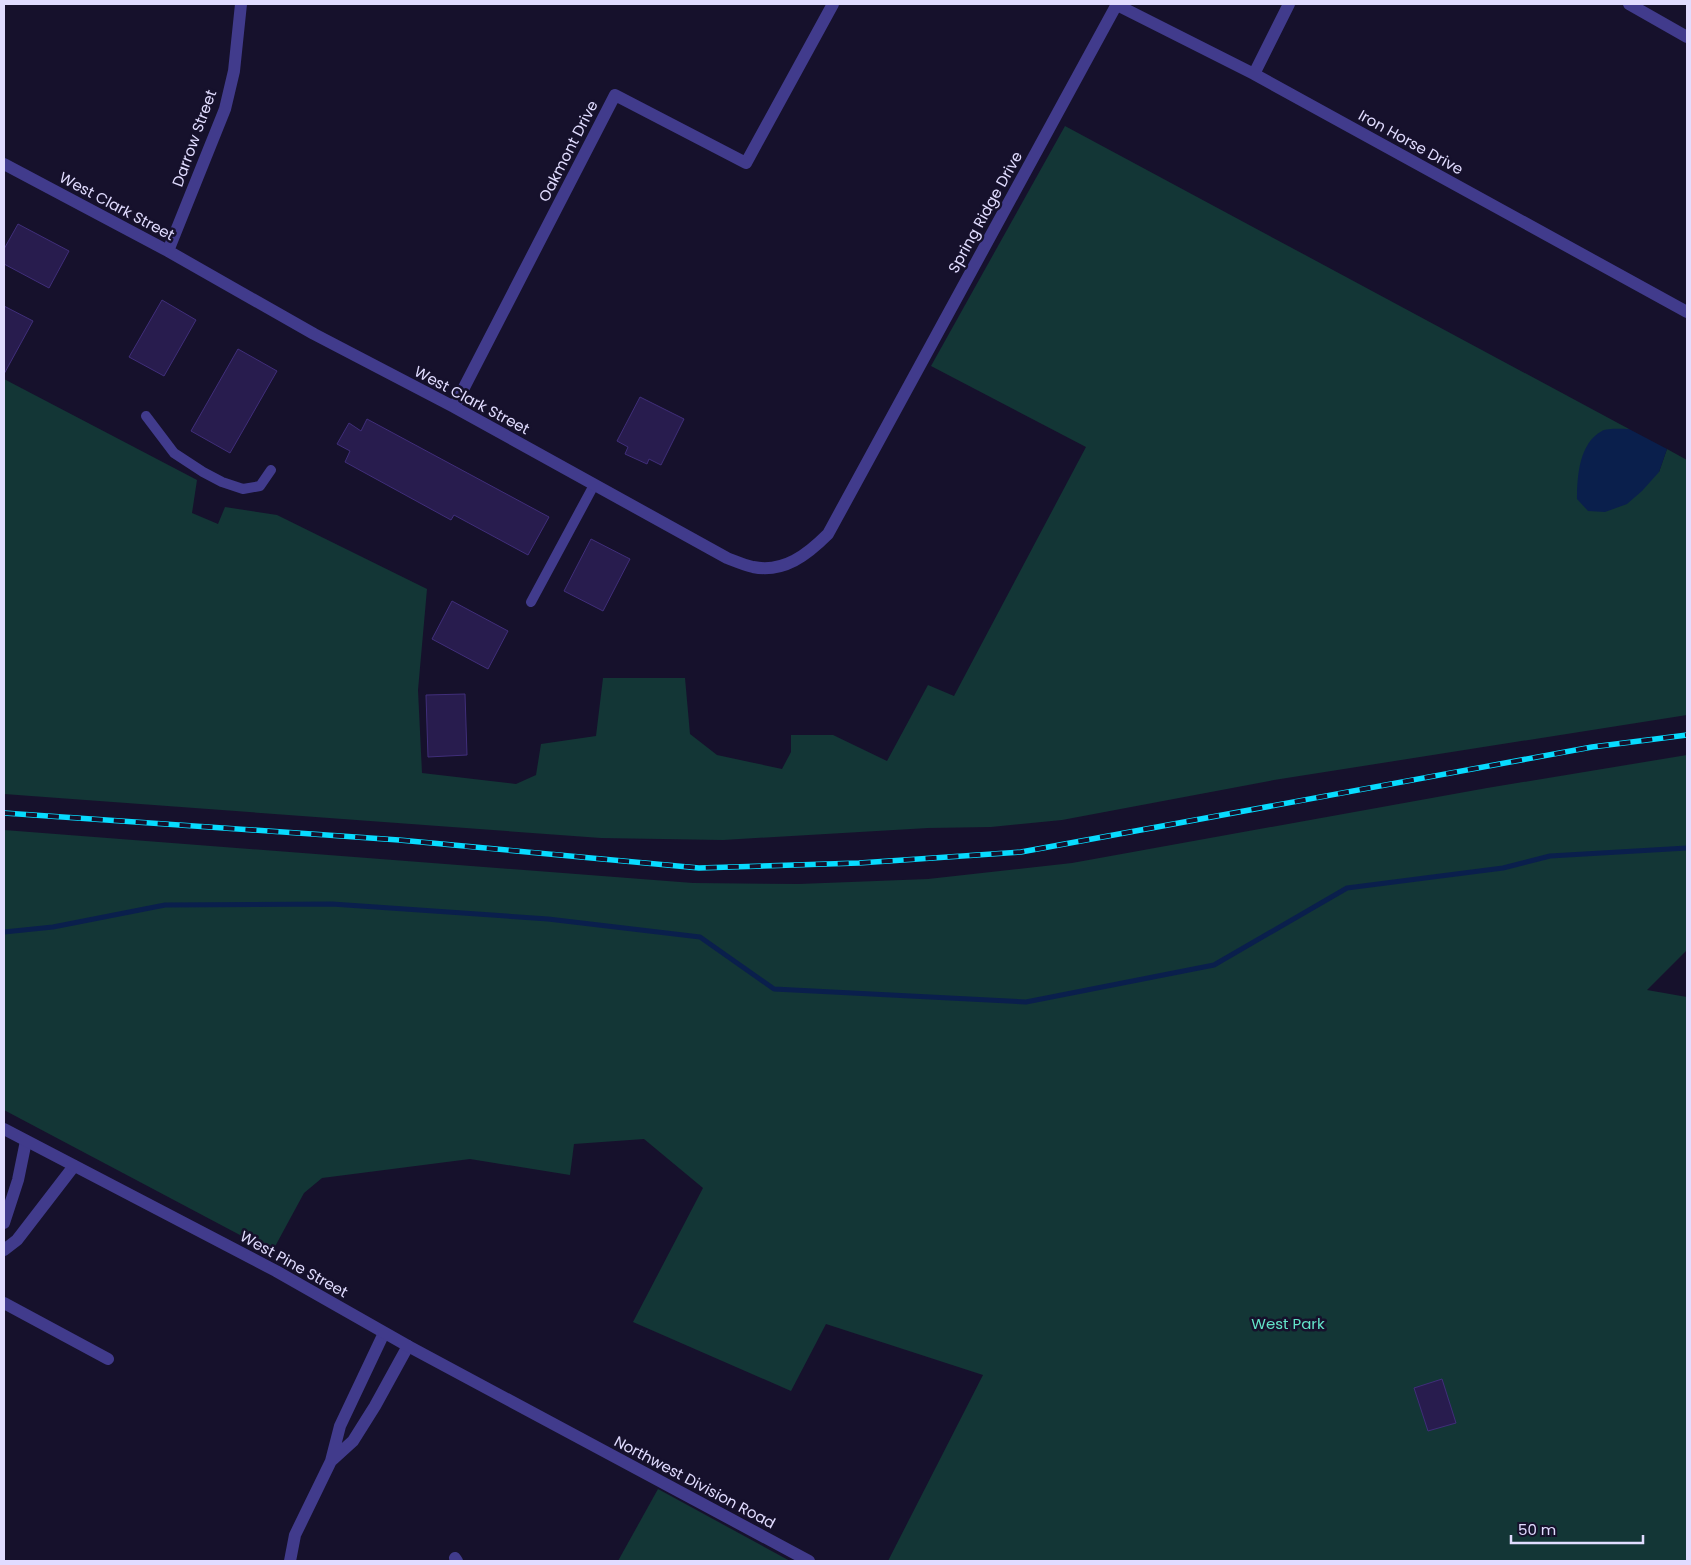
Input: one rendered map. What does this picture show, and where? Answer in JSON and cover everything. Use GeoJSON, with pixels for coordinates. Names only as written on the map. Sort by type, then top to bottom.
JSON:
{"type":"FeatureCollection","features":[{"type":"Feature","properties":{"kind":"street","name":"Darrow Street"},"geometry":{"type":"LineString","coordinates":[[168,251],[225,109],[234,71],[241,4]]}},
{"type":"Feature","properties":{"kind":"street","name":"Oakmont Drive"},"geometry":{"type":"LineString","coordinates":[[454,407],[615,95],[746,163],[833,4]]}},
{"type":"Feature","properties":{"kind":"street","name":"Iron Horse Drive"},"geometry":{"type":"LineString","coordinates":[[1117,4],[1254,74],[1687,312]]}},
{"type":"Feature","properties":{"kind":"street","name":"Spring Ridge Drive"},"geometry":{"type":"LineString","coordinates":[[882,437],[1117,4]]}},
{"type":"Feature","properties":{"kind":"street"},"geometry":{"type":"LineString","coordinates":[[1254,74],[1289,4]]}},
{"type":"Feature","properties":{"kind":"street"},"geometry":{"type":"LineString","coordinates":[[1629,4],[1687,37]]}},
{"type":"Feature","properties":{"kind":"street","name":"West Clark Street"},"geometry":{"type":"LineString","coordinates":[[4,164],[168,251],[323,339],[454,407],[727,558],[750,567],[780,567],[798,560],[813,549],[828,534],[882,437]]}},
{"type":"Feature","properties":{"kind":"street","name":"West Pine Street"},"geometry":{"type":"LineString","coordinates":[[4,1129],[276,1271],[384,1333],[565,1431]]}},
{"type":"Feature","properties":{"kind":"street"},"geometry":{"type":"LineString","coordinates":[[4,1223],[18,1180],[26,1141]]}},
{"type":"Feature","properties":{"kind":"street"},"geometry":{"type":"LineString","coordinates":[[4,1250],[17,1240],[74,1166]]}},
{"type":"Feature","properties":{"kind":"street"},"geometry":{"type":"LineString","coordinates":[[4,1304],[108,1359]]}},
{"type":"Feature","properties":{"kind":"street"},"geometry":{"type":"LineString","coordinates":[[290,1561],[295,1535],[331,1462],[340,1426],[384,1333]]}},
{"type":"Feature","properties":{"kind":"street"},"geometry":{"type":"LineString","coordinates":[[331,1462],[353,1441],[375,1406],[408,1346]]}},
{"type":"Feature","properties":{"kind":"street","name":"Northwest Division Road"},"geometry":{"type":"LineString","coordinates":[[565,1431],[809,1561]]}},
{"type":"Feature","properties":{"kind":"lane"},"geometry":{"type":"LineString","coordinates":[[146,416],[174,454],[222,482],[243,489],[260,486],[271,470]]}},
{"type":"Feature","properties":{"kind":"lane"},"geometry":{"type":"LineString","coordinates":[[531,602],[594,485]]}},
{"type":"Feature","properties":{"kind":"green space"},"geometry":{"type":"Polygon","coordinates":[[[1065,126],[1629,429],[1602,431],[1659,472],[1667,449],[1687,460],[1687,715],[1274,780],[1062,820],[991,827],[928,828],[723,840],[601,838],[4,794],[4,379],[197,480],[192,513],[218,524],[225,507],[277,515],[427,589],[418,690],[422,773],[516,784],[536,775],[541,744],[596,736],[603,678],[685,678],[690,734],[717,755],[782,769],[791,752],[791,735],[833,735],[887,761],[928,685],[954,696],[1086,447],[931,366],[1065,126]]]}},
{"type":"Feature","properties":{"kind":"green space","name":"West Park"},"geometry":{"type":"Polygon","coordinates":[[[1687,755],[1687,950],[1647,990],[1687,997],[1687,1561],[888,1561],[983,1375],[826,1324],[791,1391],[633,1322],[703,1188],[644,1139],[574,1144],[570,1175],[470,1159],[322,1178],[304,1193],[272,1252],[4,1110],[4,830],[693,883],[799,884],[928,879],[1072,863],[1487,788],[1687,755]]]}},
{"type":"Feature","properties":{"kind":"green space"},"geometry":{"type":"Polygon","coordinates":[[[658,1489],[790,1561],[618,1561],[658,1489]]]}},
{"type":"Feature","properties":{"kind":"water"},"geometry":{"type":"Polygon","coordinates":[[[1629,429],[1667,449],[1659,472],[1627,504],[1605,512],[1588,511],[1577,499],[1581,461],[1588,444],[1594,436],[1602,431],[1629,429]]]}},
{"type":"Feature","properties":{"kind":"building"},"geometry":{"type":"Polygon","coordinates":[[[18,224],[69,251],[49,288],[4,264],[4,249],[18,224]]]}},
{"type":"Feature","properties":{"kind":"building"},"geometry":{"type":"Polygon","coordinates":[[[162,300],[196,320],[164,376],[129,357],[162,300]]]}},
{"type":"Feature","properties":{"kind":"building"},"geometry":{"type":"Polygon","coordinates":[[[4,306],[33,321],[4,374],[4,306]]]}},
{"type":"Feature","properties":{"kind":"building"},"geometry":{"type":"Polygon","coordinates":[[[238,349],[277,371],[230,453],[191,431],[238,349]]]}},
{"type":"Feature","properties":{"kind":"building"},"geometry":{"type":"Polygon","coordinates":[[[640,397],[684,419],[661,465],[649,459],[647,464],[625,454],[628,447],[617,441],[640,397]]]}},
{"type":"Feature","properties":{"kind":"building"},"geometry":{"type":"Polygon","coordinates":[[[367,419],[549,517],[528,555],[454,515],[451,520],[345,462],[350,451],[337,444],[349,423],[361,431],[367,419]]]}},
{"type":"Feature","properties":{"kind":"building"},"geometry":{"type":"Polygon","coordinates":[[[591,539],[630,559],[603,611],[564,591],[591,539]]]}},
{"type":"Feature","properties":{"kind":"building"},"geometry":{"type":"Polygon","coordinates":[[[452,601],[508,631],[488,669],[432,639],[452,601]]]}},
{"type":"Feature","properties":{"kind":"building"},"geometry":{"type":"Polygon","coordinates":[[[465,694],[467,755],[428,757],[426,695],[465,694]]]}},
{"type":"Feature","properties":{"kind":"building"},"geometry":{"type":"Polygon","coordinates":[[[1442,1379],[1456,1423],[1428,1431],[1414,1388],[1442,1379]]]}},
{"type":"Feature","properties":{"kind":"waterway"},"geometry":{"type":"LineString","coordinates":[[4,932],[53,927],[165,905],[332,904],[548,919],[700,937],[774,989],[1026,1002],[1214,965],[1347,888],[1503,868],[1550,856],[1687,848]]}},
{"type":"Feature","properties":{"kind":"railway"},"geometry":{"type":"LineString","coordinates":[[4,813],[399,840],[699,868],[859,863],[1021,852],[1592,747],[1687,735]]}}]}
